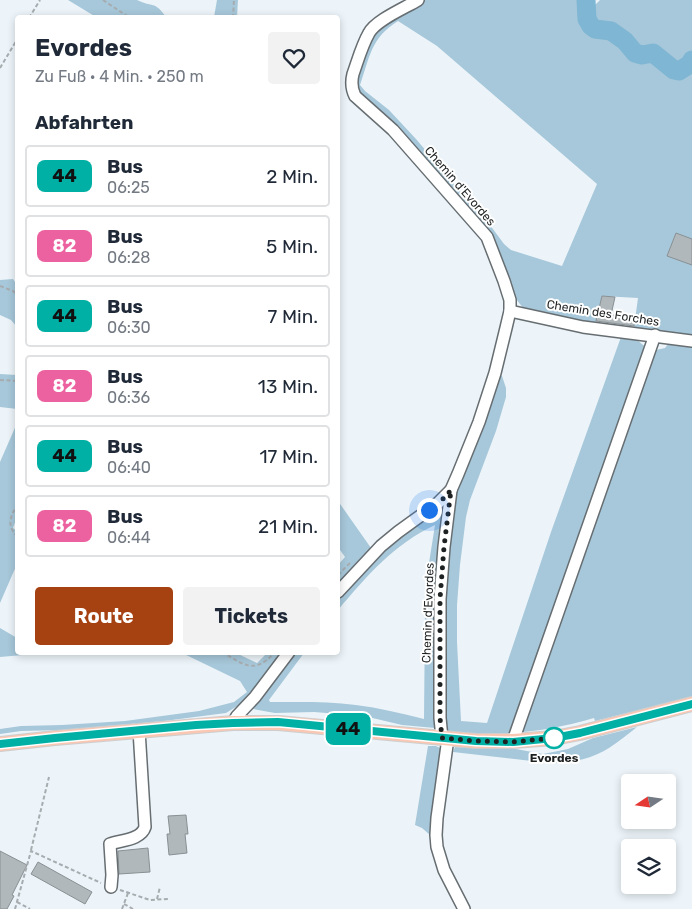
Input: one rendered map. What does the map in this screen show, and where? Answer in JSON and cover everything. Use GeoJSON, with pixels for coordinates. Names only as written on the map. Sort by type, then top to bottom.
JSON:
{"type":"FeatureCollection","features":[{"type":"Feature","properties":{"kind":"main road"},"geometry":{"type":"LineString","coordinates":[[0,744],[139,730],[233,723],[278,722],[476,741],[513,742],[580,733],[692,704]]}},
{"type":"Feature","properties":{"kind":"street","name":"Chemin d'Evordes"},"geometry":{"type":"LineString","coordinates":[[418,0],[384,19],[369,32],[353,74],[352,90],[355,96],[393,130],[487,237],[510,300],[510,311],[506,328],[479,422],[451,490],[440,599],[440,718],[445,738],[436,835],[444,870],[464,909]]}},
{"type":"Feature","properties":{"kind":"street","name":"Chemin des Forches"},"geometry":{"type":"LineString","coordinates":[[510,311],[583,327],[692,341]]}},
{"type":"Feature","properties":{"kind":"street"},"geometry":{"type":"LineString","coordinates":[[513,742],[655,335]]}},
{"type":"Feature","properties":{"kind":"street","name":"Chemin d'Evordes"},"geometry":{"type":"LineString","coordinates":[[340,590],[381,546],[438,503],[451,490]]}},
{"type":"Feature","properties":{"kind":"street"},"geometry":{"type":"LineString","coordinates":[[233,723],[287,655]]}},
{"type":"Feature","properties":{"kind":"street"},"geometry":{"type":"LineString","coordinates":[[111,887],[110,844],[138,836],[144,832],[145,827],[139,730]]}},
{"type":"Feature","properties":{"kind":"path"},"geometry":{"type":"LineString","coordinates":[[31,15],[40,0]]}},
{"type":"Feature","properties":{"kind":"path"},"geometry":{"type":"LineString","coordinates":[[103,0],[126,15]]}},
{"type":"Feature","properties":{"kind":"path"},"geometry":{"type":"LineString","coordinates":[[232,15],[234,0]]}},
{"type":"Feature","properties":{"kind":"path"},"geometry":{"type":"LineString","coordinates":[[0,68],[15,43]]}},
{"type":"Feature","properties":{"kind":"path"},"geometry":{"type":"LineString","coordinates":[[0,286],[15,293]]}},
{"type":"Feature","properties":{"kind":"path"},"geometry":{"type":"LineString","coordinates":[[0,380],[15,381]]}},
{"type":"Feature","properties":{"kind":"path"},"geometry":{"type":"LineString","coordinates":[[15,508],[11,514],[10,522],[15,534]]}},
{"type":"Feature","properties":{"kind":"path"},"geometry":{"type":"LineString","coordinates":[[228,655],[252,667],[268,660],[272,655]]}},
{"type":"Feature","properties":{"kind":"path"},"geometry":{"type":"LineString","coordinates":[[15,909],[49,777]]}},
{"type":"Feature","properties":{"kind":"path"},"geometry":{"type":"LineString","coordinates":[[31,850],[111,887],[150,900],[168,899]]}},
{"type":"Feature","properties":{"kind":"path"},"geometry":{"type":"LineString","coordinates":[[157,900],[160,887]]}},
{"type":"Feature","properties":{"kind":"path"},"geometry":{"type":"LineString","coordinates":[[122,909],[128,893]]}},
{"type":"Feature","properties":{"kind":"path"},"geometry":{"type":"LineString","coordinates":[[17,902],[30,909]]}},
{"type":"Feature","properties":{"kind":"path"},"geometry":{"type":"LineString","coordinates":[[124,904],[133,909]]}},
{"type":"Feature","properties":{"kind":"shaded area"},"geometry":{"type":"Polygon","coordinates":[[[68,0],[137,0],[156,6],[164,15],[93,15],[68,0]]]}},
{"type":"Feature","properties":{"kind":"shaded area"},"geometry":{"type":"Polygon","coordinates":[[[217,0],[238,0],[237,15],[214,15],[217,0]]]}},
{"type":"Feature","properties":{"kind":"shaded area"},"geometry":{"type":"Polygon","coordinates":[[[424,0],[592,0],[595,5],[600,0],[692,0],[692,335],[634,327],[638,298],[602,296],[596,323],[571,320],[524,309],[516,299],[493,238],[391,121],[357,91],[355,78],[375,30],[424,0]],[[398,21],[389,27],[377,41],[369,56],[360,85],[389,110],[416,139],[487,221],[504,244],[511,250],[562,266],[597,184],[437,46],[398,21]]]}},
{"type":"Feature","properties":{"kind":"shaded area"},"geometry":{"type":"Polygon","coordinates":[[[13,279],[15,282],[15,325],[11,320],[0,315],[0,280],[13,279]]]}},
{"type":"Feature","properties":{"kind":"shaded area"},"geometry":{"type":"Polygon","coordinates":[[[621,337],[636,339],[643,345],[656,350],[665,348],[668,344],[692,347],[692,697],[595,721],[594,718],[541,730],[487,734],[450,732],[443,721],[442,618],[455,495],[499,375],[502,376],[506,388],[506,397],[496,431],[470,500],[460,565],[457,605],[461,721],[487,723],[551,532],[621,337]]]}},
{"type":"Feature","properties":{"kind":"shaded area"},"geometry":{"type":"Polygon","coordinates":[[[0,374],[15,375],[15,409],[0,407],[0,374]]]}},
{"type":"Feature","properties":{"kind":"shaded area"},"geometry":{"type":"Polygon","coordinates":[[[15,428],[15,522],[13,528],[15,530],[15,569],[0,603],[0,462],[15,428]]]}},
{"type":"Feature","properties":{"kind":"shaded area"},"geometry":{"type":"Polygon","coordinates":[[[446,503],[435,632],[435,728],[402,725],[364,716],[314,712],[275,713],[253,709],[262,693],[291,655],[303,655],[269,700],[270,702],[313,702],[365,706],[424,719],[425,611],[429,563],[435,525],[406,542],[382,562],[340,608],[340,595],[387,545],[446,503]]]}},
{"type":"Feature","properties":{"kind":"shaded area"},"geometry":{"type":"Polygon","coordinates":[[[340,504],[371,548],[340,582],[340,563],[345,557],[340,550],[340,504]]]}},
{"type":"Feature","properties":{"kind":"shaded area"},"geometry":{"type":"Polygon","coordinates":[[[0,628],[15,637],[15,655],[23,655],[0,657],[0,628]]]}},
{"type":"Feature","properties":{"kind":"shaded area"},"geometry":{"type":"Polygon","coordinates":[[[186,655],[240,655],[257,663],[265,655],[280,655],[252,693],[242,703],[226,713],[164,721],[0,734],[0,729],[21,726],[125,721],[199,711],[234,702],[247,692],[240,681],[186,655]]]}},
{"type":"Feature","properties":{"kind":"shaded area"},"geometry":{"type":"Polygon","coordinates":[[[637,727],[602,752],[572,762],[549,763],[453,752],[455,747],[516,749],[543,754],[568,749],[593,738],[637,727]]]}},
{"type":"Feature","properties":{"kind":"shaded area"},"geometry":{"type":"Polygon","coordinates":[[[428,746],[440,748],[442,753],[430,835],[415,825],[428,746]]]}},
{"type":"Feature","properties":{"kind":"building"},"geometry":{"type":"Polygon","coordinates":[[[676,233],[692,239],[692,265],[667,256],[676,233]]]}},
{"type":"Feature","properties":{"kind":"building"},"geometry":{"type":"Polygon","coordinates":[[[602,296],[615,297],[611,315],[635,317],[634,326],[596,321],[602,296]]]}},
{"type":"Feature","properties":{"kind":"building"},"geometry":{"type":"Polygon","coordinates":[[[186,815],[187,853],[169,855],[167,834],[170,834],[168,816],[186,815]]]}},
{"type":"Feature","properties":{"kind":"building"},"geometry":{"type":"Polygon","coordinates":[[[148,848],[150,872],[119,874],[118,851],[148,848]]]}},
{"type":"Feature","properties":{"kind":"building"},"geometry":{"type":"Polygon","coordinates":[[[0,851],[27,865],[7,909],[0,909],[0,851]]]}},
{"type":"Feature","properties":{"kind":"building"},"geometry":{"type":"Polygon","coordinates":[[[38,862],[92,892],[85,904],[31,874],[38,862]]]}},
{"type":"Feature","properties":{"kind":"waterway"},"geometry":{"type":"LineString","coordinates":[[586,0],[587,19],[591,26],[595,29],[611,31],[625,41],[635,53],[642,55],[653,53],[674,70],[679,71],[690,64],[692,60]]}},
{"type":"Feature","properties":{"kind":"bus line","name":"44"},"geometry":{"type":"LineString","coordinates":[[0,744],[196,725],[278,722],[476,741],[513,742],[580,733],[692,704]]}},
{"type":"Feature","properties":{"kind":"place","name":"Evordes"},"geometry":{"type":"Point","coordinates":[554,738]}},
{"type":"Feature","properties":{"kind":"route"},"geometry":{"type":"LineString","coordinates":[[429,510],[451,490],[447,514],[440,599],[440,718],[442,738],[513,742],[554,738]]}}]}
